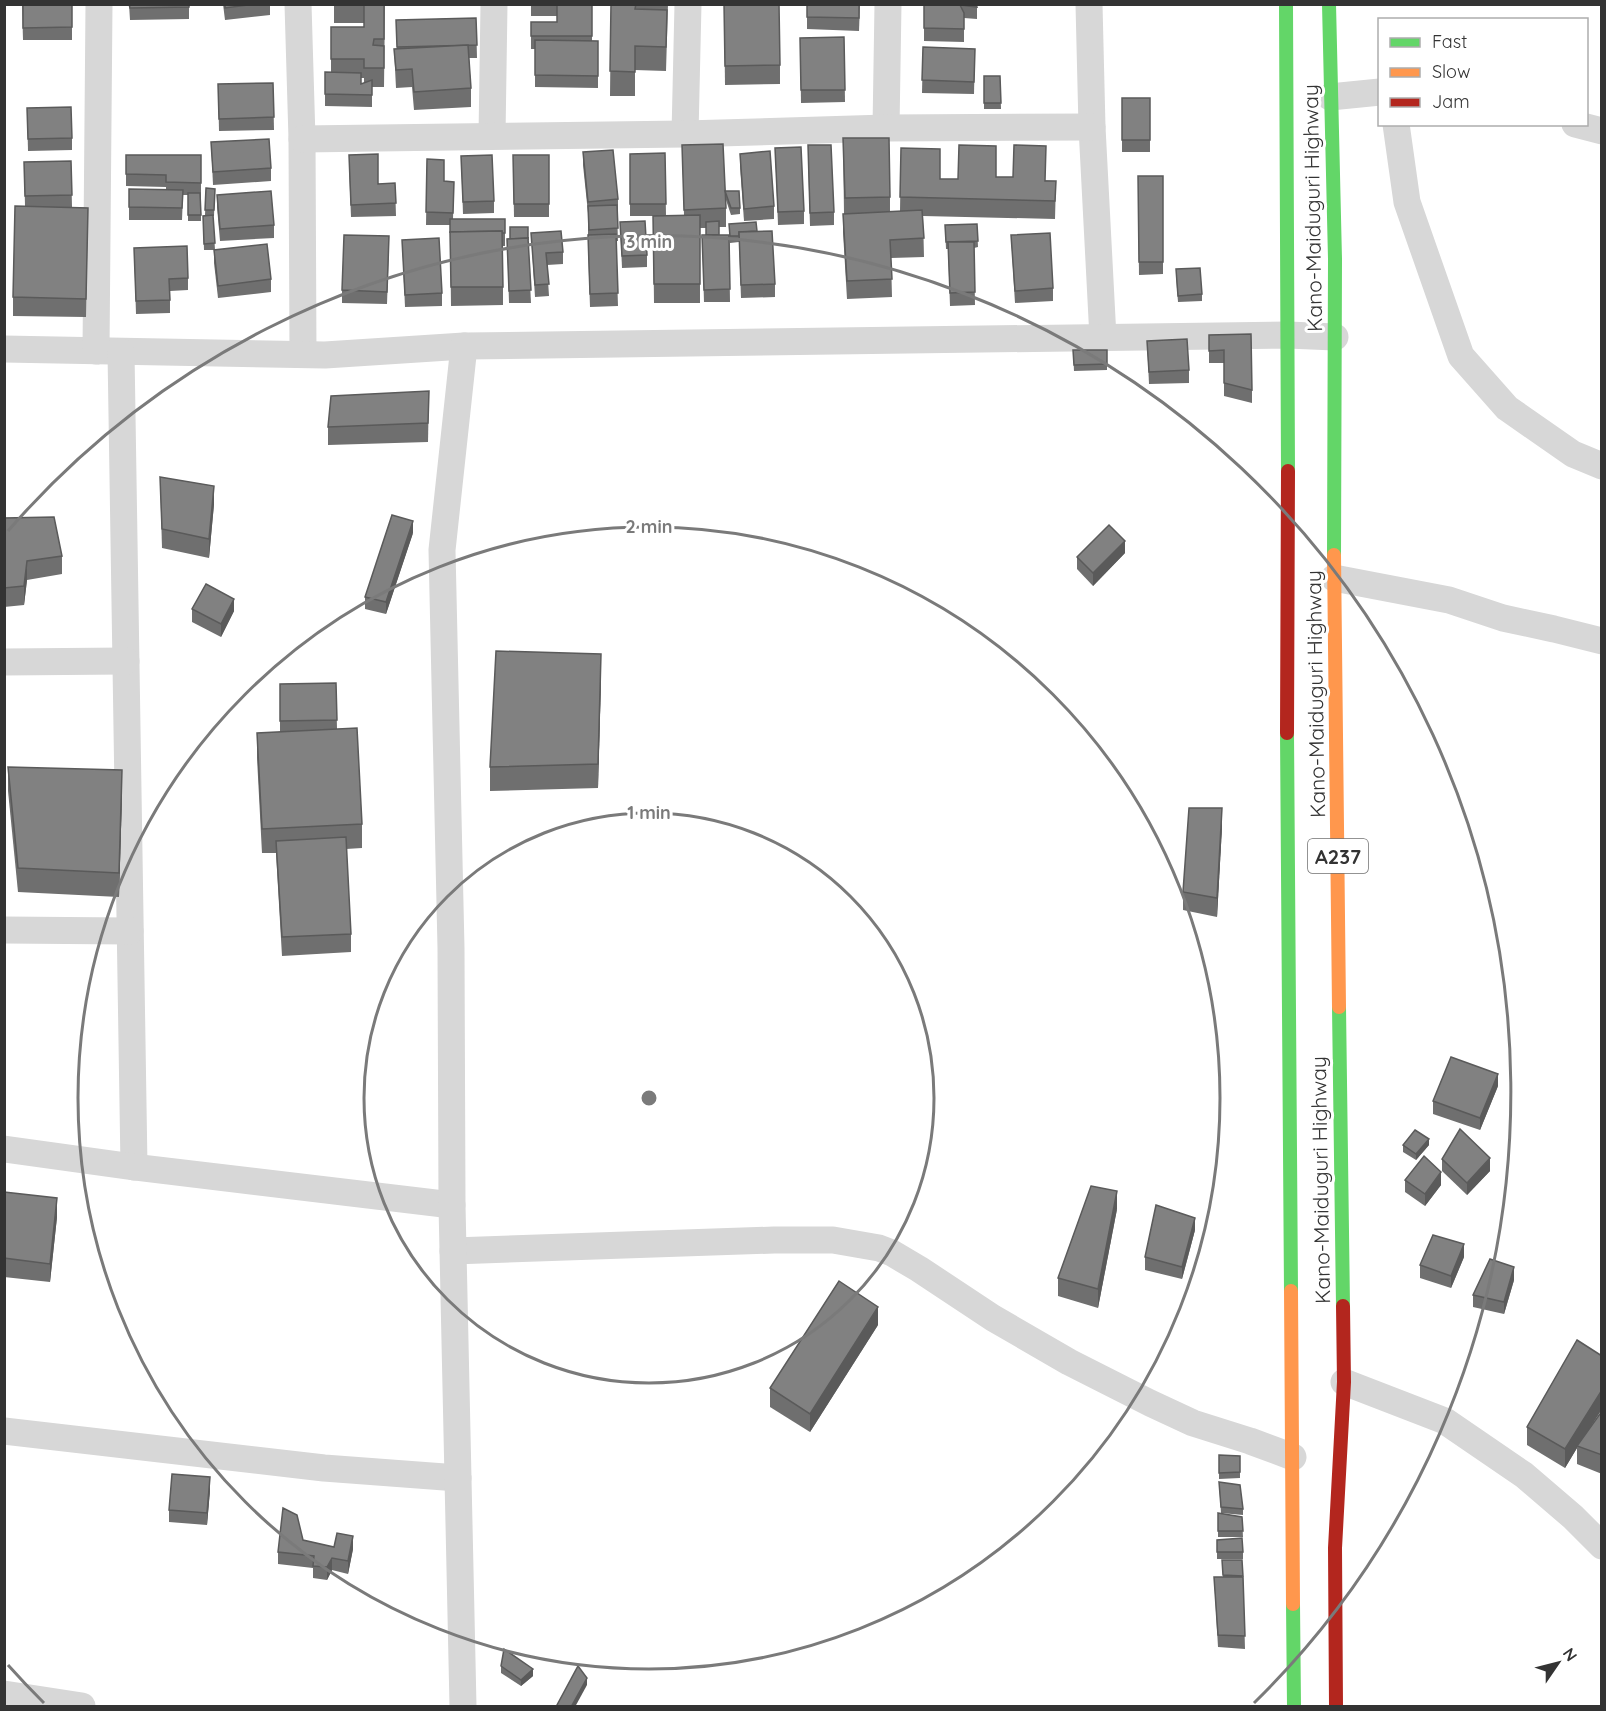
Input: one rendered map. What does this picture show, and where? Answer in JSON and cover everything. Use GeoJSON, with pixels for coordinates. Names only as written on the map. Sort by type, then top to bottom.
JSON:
{"type":"FeatureCollection","features":[{"type":"Feature","properties":{"kind":"highway","name":"Kano-Maiduguri Highway"},"geometry":{"type":"LineString","coordinates":[[1286,4],[1287,790],[1294,1707]]}},
{"type":"Feature","properties":{"kind":"highway","name":"Kano-Maiduguri Highway"},"geometry":{"type":"LineString","coordinates":[[1329,4],[1335,259],[1334,578],[1344,1382],[1335,1548],[1336,1707]]}},
{"type":"Feature","properties":{"kind":"street"},"geometry":{"type":"LineString","coordinates":[[99,4],[108,351],[126,661],[134,1167]]}},
{"type":"Feature","properties":{"kind":"street"},"geometry":{"type":"LineString","coordinates":[[298,4],[302,139],[303,354]]}},
{"type":"Feature","properties":{"kind":"street"},"geometry":{"type":"LineString","coordinates":[[492,136],[494,4]]}},
{"type":"Feature","properties":{"kind":"street"},"geometry":{"type":"LineString","coordinates":[[685,134],[688,4]]}},
{"type":"Feature","properties":{"kind":"street"},"geometry":{"type":"LineString","coordinates":[[886,128],[888,4]]}},
{"type":"Feature","properties":{"kind":"street"},"geometry":{"type":"LineString","coordinates":[[1089,4],[1092,127],[1103,338]]}},
{"type":"Feature","properties":{"kind":"street"},"geometry":{"type":"LineString","coordinates":[[1330,97],[1378,92]]}},
{"type":"Feature","properties":{"kind":"street"},"geometry":{"type":"LineString","coordinates":[[1396,126],[1407,202],[1461,356],[1508,408],[1573,454],[1602,466]]}},
{"type":"Feature","properties":{"kind":"street"},"geometry":{"type":"LineString","coordinates":[[1583,126],[1602,131]]}},
{"type":"Feature","properties":{"kind":"street"},"geometry":{"type":"LineString","coordinates":[[302,139],[685,134],[886,128],[1092,127]]}},
{"type":"Feature","properties":{"kind":"street"},"geometry":{"type":"LineString","coordinates":[[4,349],[325,355],[464,346],[1288,335],[1335,337]]}},
{"type":"Feature","properties":{"kind":"street"},"geometry":{"type":"LineString","coordinates":[[463,1707],[452,1205],[451,936],[442,550],[464,346]]}},
{"type":"Feature","properties":{"kind":"street"},"geometry":{"type":"LineString","coordinates":[[1334,578],[1449,600],[1503,618],[1602,641]]}},
{"type":"Feature","properties":{"kind":"street"},"geometry":{"type":"LineString","coordinates":[[4,662],[126,661]]}},
{"type":"Feature","properties":{"kind":"street"},"geometry":{"type":"LineString","coordinates":[[4,930],[130,931]]}},
{"type":"Feature","properties":{"kind":"street"},"geometry":{"type":"LineString","coordinates":[[4,1149],[452,1205]]}},
{"type":"Feature","properties":{"kind":"street"},"geometry":{"type":"LineString","coordinates":[[453,1251],[774,1240],[833,1240],[879,1248],[919,1269],[1022,1335],[1130,1393],[1193,1423],[1293,1457]]}},
{"type":"Feature","properties":{"kind":"street"},"geometry":{"type":"LineString","coordinates":[[1344,1382],[1445,1421],[1524,1475],[1573,1517],[1602,1546]]}},
{"type":"Feature","properties":{"kind":"street"},"geometry":{"type":"LineString","coordinates":[[4,1431],[324,1468],[458,1478]]}},
{"type":"Feature","properties":{"kind":"street"},"geometry":{"type":"LineString","coordinates":[[4,1694],[82,1707]]}},
{"type":"Feature","properties":{"kind":"building"},"geometry":{"type":"Polygon","coordinates":[[[23,4],[72,4],[72,27],[23,28],[23,4]]]}},
{"type":"Feature","properties":{"kind":"building"},"geometry":{"type":"Polygon","coordinates":[[[129,4],[189,4],[189,7],[130,8],[129,4]]]}},
{"type":"Feature","properties":{"kind":"building"},"geometry":{"type":"Polygon","coordinates":[[[225,4],[256,4],[225,8],[225,4]]]}},
{"type":"Feature","properties":{"kind":"building"},"geometry":{"type":"Polygon","coordinates":[[[336,4],[384,4],[384,39],[374,39],[373,45],[384,46],[384,68],[364,68],[364,59],[331,59],[331,27],[364,27],[364,5],[336,4]]]}},
{"type":"Feature","properties":{"kind":"building"},"geometry":{"type":"Polygon","coordinates":[[[557,4],[592,4],[592,36],[531,36],[531,22],[557,22],[557,4]]]}},
{"type":"Feature","properties":{"kind":"building"},"geometry":{"type":"Polygon","coordinates":[[[611,4],[636,4],[635,9],[667,10],[666,47],[635,46],[635,72],[610,71],[611,4]]]}},
{"type":"Feature","properties":{"kind":"building"},"geometry":{"type":"Polygon","coordinates":[[[724,4],[779,4],[780,65],[725,66],[724,4]]]}},
{"type":"Feature","properties":{"kind":"building"},"geometry":{"type":"Polygon","coordinates":[[[807,4],[859,4],[859,18],[807,17],[807,4]]]}},
{"type":"Feature","properties":{"kind":"building"},"geometry":{"type":"Polygon","coordinates":[[[924,4],[976,4],[977,7],[960,5],[964,13],[964,29],[924,28],[924,4]]]}},
{"type":"Feature","properties":{"kind":"building"},"geometry":{"type":"Polygon","coordinates":[[[476,18],[477,45],[397,47],[396,20],[476,18]]]}},
{"type":"Feature","properties":{"kind":"building"},"geometry":{"type":"Polygon","coordinates":[[[844,37],[845,90],[801,90],[800,38],[844,37]]]}},
{"type":"Feature","properties":{"kind":"building"},"geometry":{"type":"Polygon","coordinates":[[[535,40],[598,41],[598,76],[535,75],[535,40]]]}},
{"type":"Feature","properties":{"kind":"building"},"geometry":{"type":"Polygon","coordinates":[[[468,45],[471,88],[414,92],[412,69],[396,70],[394,49],[468,45]]]}},
{"type":"Feature","properties":{"kind":"building"},"geometry":{"type":"Polygon","coordinates":[[[923,47],[975,49],[974,82],[922,80],[923,47]]]}},
{"type":"Feature","properties":{"kind":"building"},"geometry":{"type":"Polygon","coordinates":[[[325,72],[361,73],[361,84],[372,80],[372,95],[325,94],[325,72]]]}},
{"type":"Feature","properties":{"kind":"building"},"geometry":{"type":"Polygon","coordinates":[[[984,76],[1000,76],[1001,103],[984,103],[984,76]]]}},
{"type":"Feature","properties":{"kind":"building"},"geometry":{"type":"Polygon","coordinates":[[[273,83],[274,117],[219,119],[218,84],[273,83]]]}},
{"type":"Feature","properties":{"kind":"building"},"geometry":{"type":"Polygon","coordinates":[[[1122,98],[1150,98],[1150,140],[1122,140],[1122,98]]]}},
{"type":"Feature","properties":{"kind":"building"},"geometry":{"type":"Polygon","coordinates":[[[71,107],[72,138],[28,139],[27,108],[71,107]]]}},
{"type":"Feature","properties":{"kind":"building"},"geometry":{"type":"Polygon","coordinates":[[[843,138],[889,138],[890,197],[845,198],[843,138]]]}},
{"type":"Feature","properties":{"kind":"building"},"geometry":{"type":"Polygon","coordinates":[[[269,139],[271,168],[213,172],[211,142],[269,139]]]}},
{"type":"Feature","properties":{"kind":"building"},"geometry":{"type":"Polygon","coordinates":[[[723,144],[726,208],[684,210],[682,145],[723,144]]]}},
{"type":"Feature","properties":{"kind":"building"},"geometry":{"type":"Polygon","coordinates":[[[808,145],[831,145],[834,212],[810,213],[808,145]]]}},
{"type":"Feature","properties":{"kind":"building"},"geometry":{"type":"Polygon","coordinates":[[[959,145],[996,146],[996,177],[1013,177],[1014,145],[1046,146],[1045,181],[1056,181],[1055,201],[900,197],[901,148],[940,149],[940,179],[958,179],[959,145]]]}},
{"type":"Feature","properties":{"kind":"building"},"geometry":{"type":"Polygon","coordinates":[[[801,147],[804,211],[778,212],[775,148],[801,147]]]}},
{"type":"Feature","properties":{"kind":"building"},"geometry":{"type":"Polygon","coordinates":[[[613,150],[618,199],[588,202],[583,152],[613,150]]]}},
{"type":"Feature","properties":{"kind":"building"},"geometry":{"type":"Polygon","coordinates":[[[770,151],[774,206],[744,209],[740,154],[770,151]]]}},
{"type":"Feature","properties":{"kind":"building"},"geometry":{"type":"Polygon","coordinates":[[[665,153],[666,204],[630,204],[630,154],[665,153]]]}},
{"type":"Feature","properties":{"kind":"building"},"geometry":{"type":"Polygon","coordinates":[[[378,154],[378,184],[395,183],[396,203],[351,205],[349,155],[378,154]]]}},
{"type":"Feature","properties":{"kind":"building"},"geometry":{"type":"Polygon","coordinates":[[[126,155],[201,155],[201,183],[166,182],[166,175],[126,174],[126,155]]]}},
{"type":"Feature","properties":{"kind":"building"},"geometry":{"type":"Polygon","coordinates":[[[492,155],[494,201],[463,202],[461,156],[492,155]]]}},
{"type":"Feature","properties":{"kind":"building"},"geometry":{"type":"Polygon","coordinates":[[[513,155],[549,155],[549,204],[514,204],[513,155]]]}},
{"type":"Feature","properties":{"kind":"building"},"geometry":{"type":"Polygon","coordinates":[[[427,159],[444,160],[444,181],[454,182],[453,213],[426,212],[427,159]]]}},
{"type":"Feature","properties":{"kind":"building"},"geometry":{"type":"Polygon","coordinates":[[[71,161],[72,195],[25,196],[24,162],[71,161]]]}},
{"type":"Feature","properties":{"kind":"building"},"geometry":{"type":"Polygon","coordinates":[[[1138,176],[1163,176],[1163,262],[1139,262],[1138,176]]]}},
{"type":"Feature","properties":{"kind":"building"},"geometry":{"type":"Polygon","coordinates":[[[206,188],[215,189],[214,210],[205,210],[206,188]]]}},
{"type":"Feature","properties":{"kind":"building"},"geometry":{"type":"Polygon","coordinates":[[[129,189],[183,190],[182,208],[129,207],[129,189]]]}},
{"type":"Feature","properties":{"kind":"building"},"geometry":{"type":"Polygon","coordinates":[[[271,191],[274,225],[220,229],[217,195],[271,191]]]}},
{"type":"Feature","properties":{"kind":"building"},"geometry":{"type":"Polygon","coordinates":[[[725,191],[739,191],[740,208],[731,208],[725,191]]]}},
{"type":"Feature","properties":{"kind":"building"},"geometry":{"type":"Polygon","coordinates":[[[188,193],[200,193],[201,215],[188,215],[188,193]]]}},
{"type":"Feature","properties":{"kind":"building"},"geometry":{"type":"Polygon","coordinates":[[[617,205],[618,228],[589,230],[588,206],[617,205]]]}},
{"type":"Feature","properties":{"kind":"building"},"geometry":{"type":"Polygon","coordinates":[[[15,206],[88,208],[86,299],[13,297],[15,206]]]}},
{"type":"Feature","properties":{"kind":"building"},"geometry":{"type":"Polygon","coordinates":[[[922,210],[924,238],[890,240],[892,279],[847,281],[843,214],[922,210]]]}},
{"type":"Feature","properties":{"kind":"building"},"geometry":{"type":"Polygon","coordinates":[[[213,215],[215,243],[204,244],[203,216],[213,215]]]}},
{"type":"Feature","properties":{"kind":"building"},"geometry":{"type":"Polygon","coordinates":[[[700,215],[700,284],[654,284],[653,216],[700,215]]]}},
{"type":"Feature","properties":{"kind":"building"},"geometry":{"type":"Polygon","coordinates":[[[450,219],[505,219],[505,233],[502,231],[450,232],[450,219]]]}},
{"type":"Feature","properties":{"kind":"building"},"geometry":{"type":"Polygon","coordinates":[[[645,221],[647,255],[622,256],[620,222],[645,221]]]}},
{"type":"Feature","properties":{"kind":"building"},"geometry":{"type":"Polygon","coordinates":[[[719,221],[719,235],[706,235],[706,222],[719,221]]]}},
{"type":"Feature","properties":{"kind":"building"},"geometry":{"type":"Polygon","coordinates":[[[756,222],[757,231],[739,232],[739,236],[730,236],[729,224],[756,222]]]}},
{"type":"Feature","properties":{"kind":"building"},"geometry":{"type":"Polygon","coordinates":[[[977,224],[978,241],[946,242],[945,225],[977,224]]]}},
{"type":"Feature","properties":{"kind":"building"},"geometry":{"type":"Polygon","coordinates":[[[510,227],[528,227],[528,238],[510,239],[510,227]]]}},
{"type":"Feature","properties":{"kind":"building"},"geometry":{"type":"Polygon","coordinates":[[[502,231],[503,287],[451,287],[450,232],[502,231]]]}},
{"type":"Feature","properties":{"kind":"building"},"geometry":{"type":"Polygon","coordinates":[[[561,231],[563,252],[546,253],[549,284],[535,285],[531,233],[561,231]]]}},
{"type":"Feature","properties":{"kind":"building"},"geometry":{"type":"Polygon","coordinates":[[[772,231],[775,284],[741,285],[739,232],[772,231]]]}},
{"type":"Feature","properties":{"kind":"building"},"geometry":{"type":"Polygon","coordinates":[[[1050,233],[1053,288],[1015,291],[1011,235],[1050,233]]]}},
{"type":"Feature","properties":{"kind":"building"},"geometry":{"type":"Polygon","coordinates":[[[616,234],[618,293],[590,294],[588,235],[616,234]]]}},
{"type":"Feature","properties":{"kind":"building"},"geometry":{"type":"Polygon","coordinates":[[[344,235],[389,236],[387,292],[342,290],[344,235]]]}},
{"type":"Feature","properties":{"kind":"building"},"geometry":{"type":"Polygon","coordinates":[[[702,235],[729,235],[730,289],[704,290],[702,235]]]}},
{"type":"Feature","properties":{"kind":"building"},"geometry":{"type":"Polygon","coordinates":[[[439,238],[442,293],[405,295],[402,240],[439,238]]]}},
{"type":"Feature","properties":{"kind":"building"},"geometry":{"type":"Polygon","coordinates":[[[528,238],[531,290],[509,291],[507,239],[528,238]]]}},
{"type":"Feature","properties":{"kind":"building"},"geometry":{"type":"Polygon","coordinates":[[[948,242],[974,242],[975,292],[950,293],[948,242]]]}},
{"type":"Feature","properties":{"kind":"building"},"geometry":{"type":"Polygon","coordinates":[[[267,244],[271,279],[218,286],[214,250],[267,244]]]}},
{"type":"Feature","properties":{"kind":"building"},"geometry":{"type":"Polygon","coordinates":[[[187,246],[188,278],[169,279],[170,300],[136,301],[134,248],[187,246]]]}},
{"type":"Feature","properties":{"kind":"building"},"geometry":{"type":"Polygon","coordinates":[[[1200,268],[1202,294],[1178,296],[1176,269],[1200,268]]]}},
{"type":"Feature","properties":{"kind":"building"},"geometry":{"type":"Polygon","coordinates":[[[1251,334],[1252,390],[1224,383],[1224,350],[1209,351],[1209,335],[1251,334]]]}},
{"type":"Feature","properties":{"kind":"building"},"geometry":{"type":"Polygon","coordinates":[[[1187,339],[1189,370],[1149,372],[1147,341],[1187,339]]]}},
{"type":"Feature","properties":{"kind":"building"},"geometry":{"type":"Polygon","coordinates":[[[1073,350],[1107,350],[1107,364],[1074,365],[1073,350]]]}},
{"type":"Feature","properties":{"kind":"building"},"geometry":{"type":"Polygon","coordinates":[[[429,391],[428,423],[328,427],[331,396],[429,391]]]}},
{"type":"Feature","properties":{"kind":"building"},"geometry":{"type":"Polygon","coordinates":[[[160,477],[214,486],[209,539],[162,529],[160,477]]]}},
{"type":"Feature","properties":{"kind":"building"},"geometry":{"type":"Polygon","coordinates":[[[392,515],[413,521],[386,602],[365,597],[392,515]]]}},
{"type":"Feature","properties":{"kind":"building"},"geometry":{"type":"Polygon","coordinates":[[[54,517],[62,556],[27,561],[24,586],[4,588],[4,518],[54,517]]]}},
{"type":"Feature","properties":{"kind":"building"},"geometry":{"type":"Polygon","coordinates":[[[1109,525],[1125,541],[1093,573],[1077,557],[1109,525]]]}},
{"type":"Feature","properties":{"kind":"building"},"geometry":{"type":"Polygon","coordinates":[[[206,584],[234,599],[221,624],[192,609],[206,584]]]}},
{"type":"Feature","properties":{"kind":"building"},"geometry":{"type":"Polygon","coordinates":[[[496,651],[601,654],[598,764],[490,767],[496,651]]]}},
{"type":"Feature","properties":{"kind":"building"},"geometry":{"type":"Polygon","coordinates":[[[336,683],[337,720],[280,721],[280,684],[336,683]]]}},
{"type":"Feature","properties":{"kind":"building"},"geometry":{"type":"Polygon","coordinates":[[[357,728],[362,824],[262,829],[257,733],[357,728]]]}},
{"type":"Feature","properties":{"kind":"building"},"geometry":{"type":"Polygon","coordinates":[[[8,767],[122,770],[119,873],[18,868],[8,767]]]}},
{"type":"Feature","properties":{"kind":"building"},"geometry":{"type":"Polygon","coordinates":[[[1189,808],[1222,808],[1217,898],[1183,892],[1189,808]]]}},
{"type":"Feature","properties":{"kind":"building"},"geometry":{"type":"Polygon","coordinates":[[[346,837],[351,934],[282,937],[276,841],[346,837]]]}},
{"type":"Feature","properties":{"kind":"building"},"geometry":{"type":"Polygon","coordinates":[[[1451,1057],[1498,1074],[1480,1118],[1433,1101],[1451,1057]]]}},
{"type":"Feature","properties":{"kind":"building"},"geometry":{"type":"Polygon","coordinates":[[[1460,1129],[1490,1158],[1467,1183],[1442,1159],[1460,1129]]]}},
{"type":"Feature","properties":{"kind":"building"},"geometry":{"type":"Polygon","coordinates":[[[1415,1130],[1429,1139],[1416,1154],[1403,1145],[1415,1130]]]}},
{"type":"Feature","properties":{"kind":"building"},"geometry":{"type":"Polygon","coordinates":[[[1424,1156],[1441,1172],[1425,1194],[1405,1180],[1424,1156]]]}},
{"type":"Feature","properties":{"kind":"building"},"geometry":{"type":"Polygon","coordinates":[[[1091,1186],[1117,1191],[1098,1289],[1058,1278],[1091,1186]]]}},
{"type":"Feature","properties":{"kind":"building"},"geometry":{"type":"Polygon","coordinates":[[[4,1192],[57,1198],[50,1264],[4,1258],[4,1192]]]}},
{"type":"Feature","properties":{"kind":"building"},"geometry":{"type":"Polygon","coordinates":[[[1156,1205],[1195,1218],[1182,1267],[1145,1257],[1156,1205]]]}},
{"type":"Feature","properties":{"kind":"building"},"geometry":{"type":"Polygon","coordinates":[[[1433,1235],[1464,1244],[1451,1276],[1420,1265],[1433,1235]]]}},
{"type":"Feature","properties":{"kind":"building"},"geometry":{"type":"Polygon","coordinates":[[[1490,1259],[1514,1267],[1504,1302],[1473,1295],[1490,1259]]]}},
{"type":"Feature","properties":{"kind":"building"},"geometry":{"type":"Polygon","coordinates":[[[839,1281],[878,1307],[810,1414],[770,1388],[839,1281]]]}},
{"type":"Feature","properties":{"kind":"building"},"geometry":{"type":"Polygon","coordinates":[[[1577,1340],[1602,1356],[1602,1390],[1565,1449],[1527,1427],[1577,1340]]]}},
{"type":"Feature","properties":{"kind":"building"},"geometry":{"type":"Polygon","coordinates":[[[1602,1411],[1602,1455],[1577,1446],[1602,1411]]]}},
{"type":"Feature","properties":{"kind":"building"},"geometry":{"type":"Polygon","coordinates":[[[1219,1455],[1240,1456],[1240,1472],[1219,1473],[1219,1455]]]}},
{"type":"Feature","properties":{"kind":"building"},"geometry":{"type":"Polygon","coordinates":[[[172,1474],[210,1477],[207,1513],[169,1510],[172,1474]]]}},
{"type":"Feature","properties":{"kind":"building"},"geometry":{"type":"Polygon","coordinates":[[[1219,1482],[1240,1485],[1243,1509],[1221,1507],[1219,1482]]]}},
{"type":"Feature","properties":{"kind":"building"},"geometry":{"type":"Polygon","coordinates":[[[283,1508],[297,1515],[303,1540],[334,1547],[337,1533],[353,1536],[348,1561],[332,1558],[327,1567],[313,1566],[314,1556],[278,1552],[283,1508]]]}},
{"type":"Feature","properties":{"kind":"building"},"geometry":{"type":"Polygon","coordinates":[[[1218,1513],[1242,1517],[1243,1531],[1218,1531],[1218,1513]]]}},
{"type":"Feature","properties":{"kind":"building"},"geometry":{"type":"Polygon","coordinates":[[[1242,1538],[1243,1552],[1217,1552],[1217,1540],[1242,1538]]]}},
{"type":"Feature","properties":{"kind":"building"},"geometry":{"type":"Polygon","coordinates":[[[1222,1560],[1242,1560],[1243,1576],[1223,1575],[1222,1560]]]}},
{"type":"Feature","properties":{"kind":"building"},"geometry":{"type":"Polygon","coordinates":[[[1214,1577],[1243,1577],[1245,1636],[1218,1635],[1214,1577]]]}},
{"type":"Feature","properties":{"kind":"building"},"geometry":{"type":"Polygon","coordinates":[[[504,1649],[533,1669],[521,1680],[501,1666],[504,1649]]]}},
{"type":"Feature","properties":{"kind":"building"},"geometry":{"type":"Polygon","coordinates":[[[578,1666],[587,1678],[571,1707],[560,1707],[557,1705],[578,1666]]]}},
{"type":"Feature","properties":{"kind":"traffic: fast"},"geometry":{"type":"LineString","coordinates":[[1286,4],[1288,471]]}},
{"type":"Feature","properties":{"kind":"traffic: fast"},"geometry":{"type":"LineString","coordinates":[[1329,4],[1335,259],[1334,555]]}},
{"type":"Feature","properties":{"kind":"traffic: fast"},"geometry":{"type":"LineString","coordinates":[[1287,733],[1291,1291]]}},
{"type":"Feature","properties":{"kind":"traffic: fast"},"geometry":{"type":"LineString","coordinates":[[1339,1007],[1343,1306]]}},
{"type":"Feature","properties":{"kind":"traffic: fast"},"geometry":{"type":"LineString","coordinates":[[1293,1604],[1294,1706]]}},
{"type":"Feature","properties":{"kind":"traffic: slow"},"geometry":{"type":"LineString","coordinates":[[1334,555],[1339,1007]]}},
{"type":"Feature","properties":{"kind":"traffic: slow"},"geometry":{"type":"LineString","coordinates":[[1291,1291],[1293,1604]]}},
{"type":"Feature","properties":{"kind":"traffic: jam"},"geometry":{"type":"LineString","coordinates":[[1287,733],[1288,471]]}},
{"type":"Feature","properties":{"kind":"traffic: jam"},"geometry":{"type":"LineString","coordinates":[[1336,1706],[1335,1548],[1344,1382],[1343,1306]]}}]}
